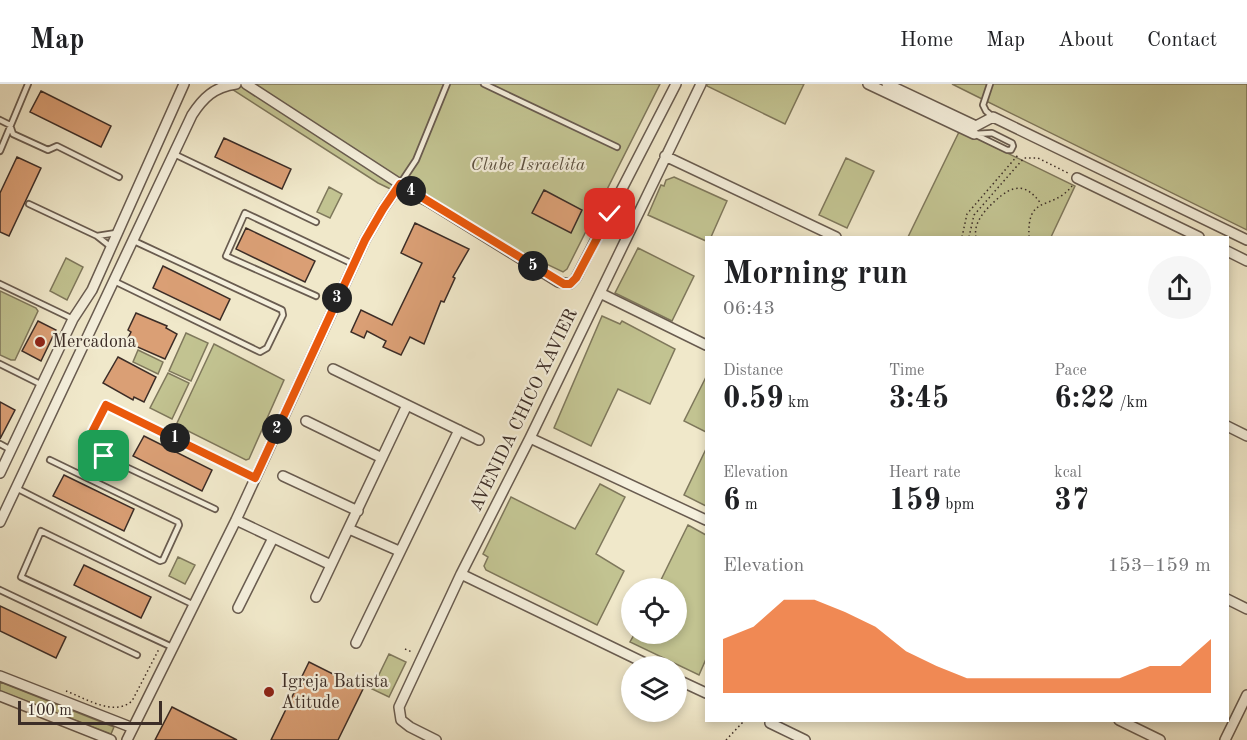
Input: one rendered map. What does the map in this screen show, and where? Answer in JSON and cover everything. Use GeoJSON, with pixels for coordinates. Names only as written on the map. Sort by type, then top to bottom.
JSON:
{"type":"FeatureCollection","features":[{"type":"Feature","properties":{"kind":"street"},"geometry":{"type":"LineString","coordinates":[[0,473],[73,319],[92,290],[184,84]]}},
{"type":"Feature","properties":{"kind":"street"},"geometry":{"type":"LineString","coordinates":[[0,522],[192,115],[201,101],[212,92],[236,84]]}},
{"type":"Feature","properties":{"kind":"street"},"geometry":{"type":"LineString","coordinates":[[127,740],[236,520],[353,264],[374,224],[400,184],[246,84]]}},
{"type":"Feature","properties":{"kind":"street","name":"AVENIDA CHICO XAVIER"},"geometry":{"type":"LineString","coordinates":[[400,184],[558,282],[570,284],[576,278],[676,84]]}},
{"type":"Feature","properties":{"kind":"street","name":"AVENIDA CHICO XAVIER"},"geometry":{"type":"LineString","coordinates":[[436,740],[401,720],[399,707],[461,574],[530,438],[701,84]]}},
{"type":"Feature","properties":{"kind":"street"},"geometry":{"type":"LineString","coordinates":[[868,84],[974,134]]}},
{"type":"Feature","properties":{"kind":"street"},"geometry":{"type":"LineString","coordinates":[[887,84],[976,126],[993,117],[1247,240]]}},
{"type":"Feature","properties":{"kind":"street"},"geometry":{"type":"LineString","coordinates":[[665,156],[835,236]]}},
{"type":"Feature","properties":{"kind":"street"},"geometry":{"type":"LineString","coordinates":[[1077,178],[1197,236]]}},
{"type":"Feature","properties":{"kind":"street"},"geometry":{"type":"LineString","coordinates":[[1229,252],[1247,261]]}},
{"type":"Feature","properties":{"kind":"street"},"geometry":{"type":"LineString","coordinates":[[600,293],[705,345]]}},
{"type":"Feature","properties":{"kind":"street"},"geometry":{"type":"LineString","coordinates":[[333,369],[480,440]]}},
{"type":"Feature","properties":{"kind":"street"},"geometry":{"type":"LineString","coordinates":[[316,597],[408,405]]}},
{"type":"Feature","properties":{"kind":"street"},"geometry":{"type":"LineString","coordinates":[[306,421],[382,458]]}},
{"type":"Feature","properties":{"kind":"street"},"geometry":{"type":"LineString","coordinates":[[1229,427],[1247,436]]}},
{"type":"Feature","properties":{"kind":"street"},"geometry":{"type":"LineString","coordinates":[[356,643],[459,430]]}},
{"type":"Feature","properties":{"kind":"street"},"geometry":{"type":"LineString","coordinates":[[530,438],[705,520]]}},
{"type":"Feature","properties":{"kind":"street"},"geometry":{"type":"LineString","coordinates":[[283,476],[358,511]]}},
{"type":"Feature","properties":{"kind":"street"},"geometry":{"type":"LineString","coordinates":[[236,520],[331,565]]}},
{"type":"Feature","properties":{"kind":"street"},"geometry":{"type":"LineString","coordinates":[[350,529],[399,551]]}},
{"type":"Feature","properties":{"kind":"street"},"geometry":{"type":"LineString","coordinates":[[238,608],[273,538]]}},
{"type":"Feature","properties":{"kind":"street"},"geometry":{"type":"LineString","coordinates":[[461,574],[630,656]]}},
{"type":"Feature","properties":{"kind":"street"},"geometry":{"type":"LineString","coordinates":[[1229,600],[1247,609]]}},
{"type":"Feature","properties":{"kind":"street"},"geometry":{"type":"LineString","coordinates":[[0,676],[133,728]]}},
{"type":"Feature","properties":{"kind":"street"},"geometry":{"type":"LineString","coordinates":[[687,684],[705,693]]}},
{"type":"Feature","properties":{"kind":"street"},"geometry":{"type":"LineString","coordinates":[[1225,740],[1247,695]]}},
{"type":"Feature","properties":{"kind":"street"},"geometry":{"type":"LineString","coordinates":[[0,696],[111,740]]}},
{"type":"Feature","properties":{"kind":"street"},"geometry":{"type":"LineString","coordinates":[[1123,722],[1160,740]]}},
{"type":"Feature","properties":{"kind":"street"},"geometry":{"type":"LineString","coordinates":[[770,723],[805,740]]}},
{"type":"Feature","properties":{"kind":"lane"},"geometry":{"type":"LineString","coordinates":[[0,151],[28,84]]}},
{"type":"Feature","properties":{"kind":"lane"},"geometry":{"type":"LineString","coordinates":[[400,184],[416,160],[447,84]]}},
{"type":"Feature","properties":{"kind":"lane"},"geometry":{"type":"LineString","coordinates":[[484,84],[617,147]]}},
{"type":"Feature","properties":{"kind":"lane"},"geometry":{"type":"LineString","coordinates":[[990,84],[983,105],[993,117]]}},
{"type":"Feature","properties":{"kind":"lane"},"geometry":{"type":"LineString","coordinates":[[0,120],[10,125],[14,134],[48,150],[57,146],[119,177]]}},
{"type":"Feature","properties":{"kind":"lane"},"geometry":{"type":"LineString","coordinates":[[992,133],[1012,143],[1012,148],[1007,150],[974,134],[992,133]]}},
{"type":"Feature","properties":{"kind":"lane"},"geometry":{"type":"LineString","coordinates":[[174,154],[316,222]]}},
{"type":"Feature","properties":{"kind":"lane"},"geometry":{"type":"LineString","coordinates":[[29,204],[97,236],[111,247]]}},
{"type":"Feature","properties":{"kind":"lane"},"geometry":{"type":"LineString","coordinates":[[316,296],[226,256],[245,213],[353,264]]}},
{"type":"Feature","properties":{"kind":"lane"},"geometry":{"type":"LineString","coordinates":[[97,236],[117,233]]}},
{"type":"Feature","properties":{"kind":"lane"},"geometry":{"type":"LineString","coordinates":[[114,281],[260,352],[267,348],[283,315],[282,310],[133,241]]}},
{"type":"Feature","properties":{"kind":"lane"},"geometry":{"type":"LineString","coordinates":[[0,284],[73,319]]}},
{"type":"Feature","properties":{"kind":"lane"},"geometry":{"type":"LineString","coordinates":[[0,364],[42,385]]}},
{"type":"Feature","properties":{"kind":"lane"},"geometry":{"type":"LineString","coordinates":[[214,509],[88,449],[86,444],[106,405],[255,478]]}},
{"type":"Feature","properties":{"kind":"lane"},"geometry":{"type":"LineString","coordinates":[[0,446],[10,451]]}},
{"type":"Feature","properties":{"kind":"lane"},"geometry":{"type":"LineString","coordinates":[[16,488],[160,561],[163,560],[179,525],[178,522],[50,460]]}},
{"type":"Feature","properties":{"kind":"lane"},"geometry":{"type":"LineString","coordinates":[[172,647],[21,577],[41,531],[194,605]]}},
{"type":"Feature","properties":{"kind":"lane"},"geometry":{"type":"LineString","coordinates":[[0,590],[136,655]]}},
{"type":"Feature","properties":{"kind":"path"},"geometry":{"type":"LineString","coordinates":[[962,236],[967,214],[1018,157],[1018,152],[1012,148]]}},
{"type":"Feature","properties":{"kind":"path"},"geometry":{"type":"LineString","coordinates":[[969,236],[974,215],[1024,158],[1038,158],[1077,178],[1065,194],[1031,213],[1029,236]]}},
{"type":"Feature","properties":{"kind":"path"},"geometry":{"type":"LineString","coordinates":[[975,236],[979,219],[1007,190],[1027,189],[1042,205]]}},
{"type":"Feature","properties":{"kind":"path"},"geometry":{"type":"LineString","coordinates":[[65,690],[106,706],[118,708],[126,706],[132,701],[162,642]]}},
{"type":"Feature","properties":{"kind":"path"},"geometry":{"type":"LineString","coordinates":[[726,740],[743,722]]}},
{"type":"Feature","properties":{"kind":"green space","name":"Clube Israelita"},"geometry":{"type":"Polygon","coordinates":[[[224,84],[660,84],[567,269],[563,272],[378,183],[224,84]]]}},
{"type":"Feature","properties":{"kind":"green space"},"geometry":{"type":"Polygon","coordinates":[[[708,84],[804,84],[785,124],[707,86],[708,84]]]}},
{"type":"Feature","properties":{"kind":"green space"},"geometry":{"type":"Polygon","coordinates":[[[952,84],[1247,84],[1247,230],[976,96],[952,84]]]}},
{"type":"Feature","properties":{"kind":"green space"},"geometry":{"type":"Polygon","coordinates":[[[960,130],[1075,186],[1051,236],[908,236],[960,130]]]}},
{"type":"Feature","properties":{"kind":"green space"},"geometry":{"type":"Polygon","coordinates":[[[846,158],[874,171],[847,228],[819,215],[846,158]]]}},
{"type":"Feature","properties":{"kind":"green space"},"geometry":{"type":"Polygon","coordinates":[[[674,177],[727,201],[711,236],[705,236],[705,241],[648,215],[661,185],[664,186],[666,180],[674,177]]]}},
{"type":"Feature","properties":{"kind":"green space"},"geometry":{"type":"Polygon","coordinates":[[[329,187],[342,194],[330,218],[317,212],[329,187]]]}},
{"type":"Feature","properties":{"kind":"green space"},"geometry":{"type":"Polygon","coordinates":[[[638,248],[694,276],[672,321],[615,293],[638,248]]]}},
{"type":"Feature","properties":{"kind":"green space"},"geometry":{"type":"Polygon","coordinates":[[[66,258],[83,267],[67,300],[50,291],[66,258]]]}},
{"type":"Feature","properties":{"kind":"green space"},"geometry":{"type":"Polygon","coordinates":[[[0,291],[38,311],[15,360],[0,355],[0,291]]]}},
{"type":"Feature","properties":{"kind":"green space"},"geometry":{"type":"Polygon","coordinates":[[[602,316],[620,324],[622,321],[675,349],[650,404],[618,389],[591,446],[554,428],[602,316]]]}},
{"type":"Feature","properties":{"kind":"green space"},"geometry":{"type":"Polygon","coordinates":[[[186,333],[208,343],[191,381],[169,371],[186,333]]]}},
{"type":"Feature","properties":{"kind":"green space"},"geometry":{"type":"Polygon","coordinates":[[[214,344],[284,380],[249,459],[246,460],[178,426],[177,423],[214,344]]]}},
{"type":"Feature","properties":{"kind":"green space"},"geometry":{"type":"Polygon","coordinates":[[[138,350],[163,362],[158,374],[133,362],[138,350]]]}},
{"type":"Feature","properties":{"kind":"green space"},"geometry":{"type":"Polygon","coordinates":[[[168,373],[189,383],[172,419],[150,408],[168,373]]]}},
{"type":"Feature","properties":{"kind":"green space"},"geometry":{"type":"Polygon","coordinates":[[[705,379],[705,432],[684,421],[705,379]]]}},
{"type":"Feature","properties":{"kind":"green space"},"geometry":{"type":"Polygon","coordinates":[[[705,451],[705,506],[684,495],[705,451]]]}},
{"type":"Feature","properties":{"kind":"green space"},"geometry":{"type":"Polygon","coordinates":[[[600,484],[625,497],[596,554],[624,571],[597,625],[486,570],[484,566],[488,557],[483,554],[511,497],[575,529],[600,484]]]}},
{"type":"Feature","properties":{"kind":"green space"},"geometry":{"type":"Polygon","coordinates":[[[688,525],[705,534],[705,661],[699,675],[687,669],[687,656],[659,656],[634,644],[687,644],[687,578],[662,578],[688,525]]]}},
{"type":"Feature","properties":{"kind":"green space"},"geometry":{"type":"Polygon","coordinates":[[[178,557],[195,565],[185,584],[169,576],[178,557]]]}},
{"type":"Feature","properties":{"kind":"green space"},"geometry":{"type":"Polygon","coordinates":[[[389,654],[406,662],[389,697],[372,689],[389,654]]]}},
{"type":"Feature","properties":{"kind":"green space"},"geometry":{"type":"Polygon","coordinates":[[[0,682],[114,727],[111,734],[0,691],[0,682]]]}},
{"type":"Feature","properties":{"kind":"building"},"geometry":{"type":"Polygon","coordinates":[[[41,91],[111,126],[101,147],[30,112],[41,91]]]}},
{"type":"Feature","properties":{"kind":"building"},"geometry":{"type":"Polygon","coordinates":[[[224,138],[291,169],[282,189],[215,157],[224,138]]]}},
{"type":"Feature","properties":{"kind":"building"},"geometry":{"type":"Polygon","coordinates":[[[17,157],[41,168],[9,236],[0,232],[0,193],[17,157]]]}},
{"type":"Feature","properties":{"kind":"building"},"geometry":{"type":"Polygon","coordinates":[[[544,190],[582,210],[571,233],[532,213],[544,190]]]}},
{"type":"Feature","properties":{"kind":"building"},"geometry":{"type":"Polygon","coordinates":[[[415,223],[469,249],[453,277],[455,278],[444,302],[441,301],[424,344],[410,337],[401,355],[383,347],[386,341],[367,331],[364,338],[351,332],[361,310],[392,325],[422,263],[401,253],[415,223]]]}},
{"type":"Feature","properties":{"kind":"building"},"geometry":{"type":"Polygon","coordinates":[[[246,228],[315,261],[305,282],[236,249],[246,228]]]}},
{"type":"Feature","properties":{"kind":"building"},"geometry":{"type":"Polygon","coordinates":[[[163,266],[230,299],[220,320],[153,288],[163,266]]]}},
{"type":"Feature","properties":{"kind":"building"},"geometry":{"type":"Polygon","coordinates":[[[136,313],[167,326],[166,328],[177,334],[165,359],[126,342],[131,332],[128,330],[136,313]]]}},
{"type":"Feature","properties":{"kind":"building"},"geometry":{"type":"Polygon","coordinates":[[[38,321],[56,330],[41,361],[22,351],[38,321]]]}},
{"type":"Feature","properties":{"kind":"building"},"geometry":{"type":"Polygon","coordinates":[[[118,357],[156,377],[144,402],[134,397],[133,400],[103,383],[118,357]]]}},
{"type":"Feature","properties":{"kind":"building"},"geometry":{"type":"Polygon","coordinates":[[[0,402],[15,410],[0,439],[0,402]]]}},
{"type":"Feature","properties":{"kind":"building"},"geometry":{"type":"Polygon","coordinates":[[[144,436],[212,470],[202,491],[133,456],[144,436]]]}},
{"type":"Feature","properties":{"kind":"building"},"geometry":{"type":"Polygon","coordinates":[[[64,475],[134,509],[124,531],[53,496],[64,475]]]}},
{"type":"Feature","properties":{"kind":"building"},"geometry":{"type":"Polygon","coordinates":[[[84,565],[151,597],[141,618],[74,585],[84,565]]]}},
{"type":"Feature","properties":{"kind":"building"},"geometry":{"type":"Polygon","coordinates":[[[0,606],[66,637],[56,658],[0,631],[0,606]]]}},
{"type":"Feature","properties":{"kind":"building"},"geometry":{"type":"Polygon","coordinates":[[[309,662],[363,689],[338,740],[271,740],[309,662]]]}},
{"type":"Feature","properties":{"kind":"building"},"geometry":{"type":"Polygon","coordinates":[[[172,707],[237,740],[155,740],[172,707]]]}},
{"type":"Feature","properties":{"kind":"place","name":"Mercadona"},"geometry":{"type":"Point","coordinates":[40,342]}},
{"type":"Feature","properties":{"kind":"place","name":"Igreja Batista Atitude"},"geometry":{"type":"Point","coordinates":[269,692]}},
{"type":"Feature","properties":{"kind":"route"},"geometry":{"type":"LineString","coordinates":[[104,456],[88,449],[86,444],[103,409],[108,405],[255,478],[365,240],[400,184],[564,284],[570,284],[576,278],[610,214]]}}]}
